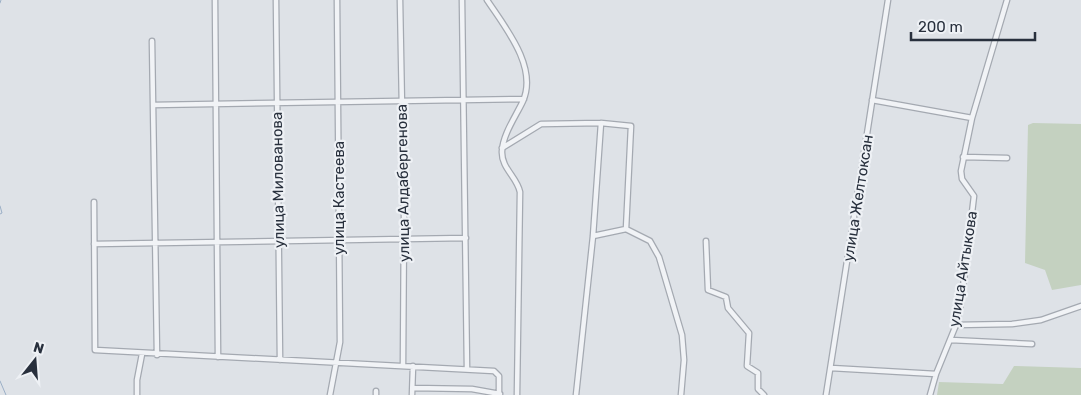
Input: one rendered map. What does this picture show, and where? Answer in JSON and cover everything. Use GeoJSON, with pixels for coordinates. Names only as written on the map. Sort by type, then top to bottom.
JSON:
{"type":"FeatureCollection","features":[{"type":"Feature","properties":{"kind":"street"},"geometry":{"type":"LineString","coordinates":[[215,0],[218,357]]}},
{"type":"Feature","properties":{"kind":"street","name":"улица Милованова"},"geometry":{"type":"LineString","coordinates":[[276,0],[280,360]]}},
{"type":"Feature","properties":{"kind":"street","name":"улица Кастеева"},"geometry":{"type":"LineString","coordinates":[[330,395],[340,342],[337,0]]}},
{"type":"Feature","properties":{"kind":"street","name":"улица Алдабергенова"},"geometry":{"type":"LineString","coordinates":[[400,0],[404,239],[403,365]]}},
{"type":"Feature","properties":{"kind":"street"},"geometry":{"type":"LineString","coordinates":[[462,0],[467,369]]}},
{"type":"Feature","properties":{"kind":"street"},"geometry":{"type":"LineString","coordinates":[[487,0],[509,34],[524,66],[526,84],[524,99],[502,148],[503,159],[520,192],[517,395]]}},
{"type":"Feature","properties":{"kind":"street","name":"улица Желтоксан"},"geometry":{"type":"LineString","coordinates":[[826,395],[888,0]]}},
{"type":"Feature","properties":{"kind":"street","name":"улица Айтыкова"},"geometry":{"type":"LineString","coordinates":[[930,395],[936,374],[951,340],[961,304],[974,196],[962,179],[963,157],[972,118],[1007,0]]}},
{"type":"Feature","properties":{"kind":"street"},"geometry":{"type":"LineString","coordinates":[[152,41],[157,355]]}},
{"type":"Feature","properties":{"kind":"street"},"geometry":{"type":"LineString","coordinates":[[153,105],[524,99]]}},
{"type":"Feature","properties":{"kind":"street"},"geometry":{"type":"LineString","coordinates":[[872,100],[972,118]]}},
{"type":"Feature","properties":{"kind":"street"},"geometry":{"type":"LineString","coordinates":[[502,148],[541,124],[600,123],[631,126],[626,229]]}},
{"type":"Feature","properties":{"kind":"street"},"geometry":{"type":"LineString","coordinates":[[576,395],[593,236],[600,123]]}},
{"type":"Feature","properties":{"kind":"street"},"geometry":{"type":"LineString","coordinates":[[963,157],[1007,158]]}},
{"type":"Feature","properties":{"kind":"street"},"geometry":{"type":"LineString","coordinates":[[94,202],[93,347],[99,352],[403,365],[494,371],[500,376],[500,394],[472,389],[413,388]]}},
{"type":"Feature","properties":{"kind":"street"},"geometry":{"type":"LineString","coordinates":[[593,236],[626,229],[650,241],[659,257],[682,335],[684,360],[681,395]]}},
{"type":"Feature","properties":{"kind":"street"},"geometry":{"type":"LineString","coordinates":[[94,244],[466,238]]}},
{"type":"Feature","properties":{"kind":"street"},"geometry":{"type":"LineString","coordinates":[[706,241],[708,290],[726,297],[728,308],[749,333],[747,366],[758,373],[758,389],[764,395]]}},
{"type":"Feature","properties":{"kind":"street"},"geometry":{"type":"LineString","coordinates":[[956,325],[1012,324],[1041,320],[1081,306]]}},
{"type":"Feature","properties":{"kind":"street"},"geometry":{"type":"LineString","coordinates":[[951,340],[1032,344]]}},
{"type":"Feature","properties":{"kind":"street"},"geometry":{"type":"LineString","coordinates":[[137,395],[137,380],[142,354]]}},
{"type":"Feature","properties":{"kind":"street"},"geometry":{"type":"LineString","coordinates":[[412,395],[413,366]]}},
{"type":"Feature","properties":{"kind":"street"},"geometry":{"type":"LineString","coordinates":[[830,368],[936,374]]}},
{"type":"Feature","properties":{"kind":"green space"},"geometry":{"type":"Polygon","coordinates":[[[1033,123],[1081,124],[1081,285],[1052,290],[1045,270],[1025,263],[1028,125],[1033,123]]]}},
{"type":"Feature","properties":{"kind":"green space"},"geometry":{"type":"Polygon","coordinates":[[[1014,366],[1081,368],[1081,395],[937,395],[939,382],[1003,384],[1014,366]]]}},
{"type":"Feature","properties":{"kind":"waterway"},"geometry":{"type":"LineString","coordinates":[[0,206],[2,213],[0,214]]}},
{"type":"Feature","properties":{"kind":"waterway"},"geometry":{"type":"LineString","coordinates":[[0,381],[6,395]]}}]}
